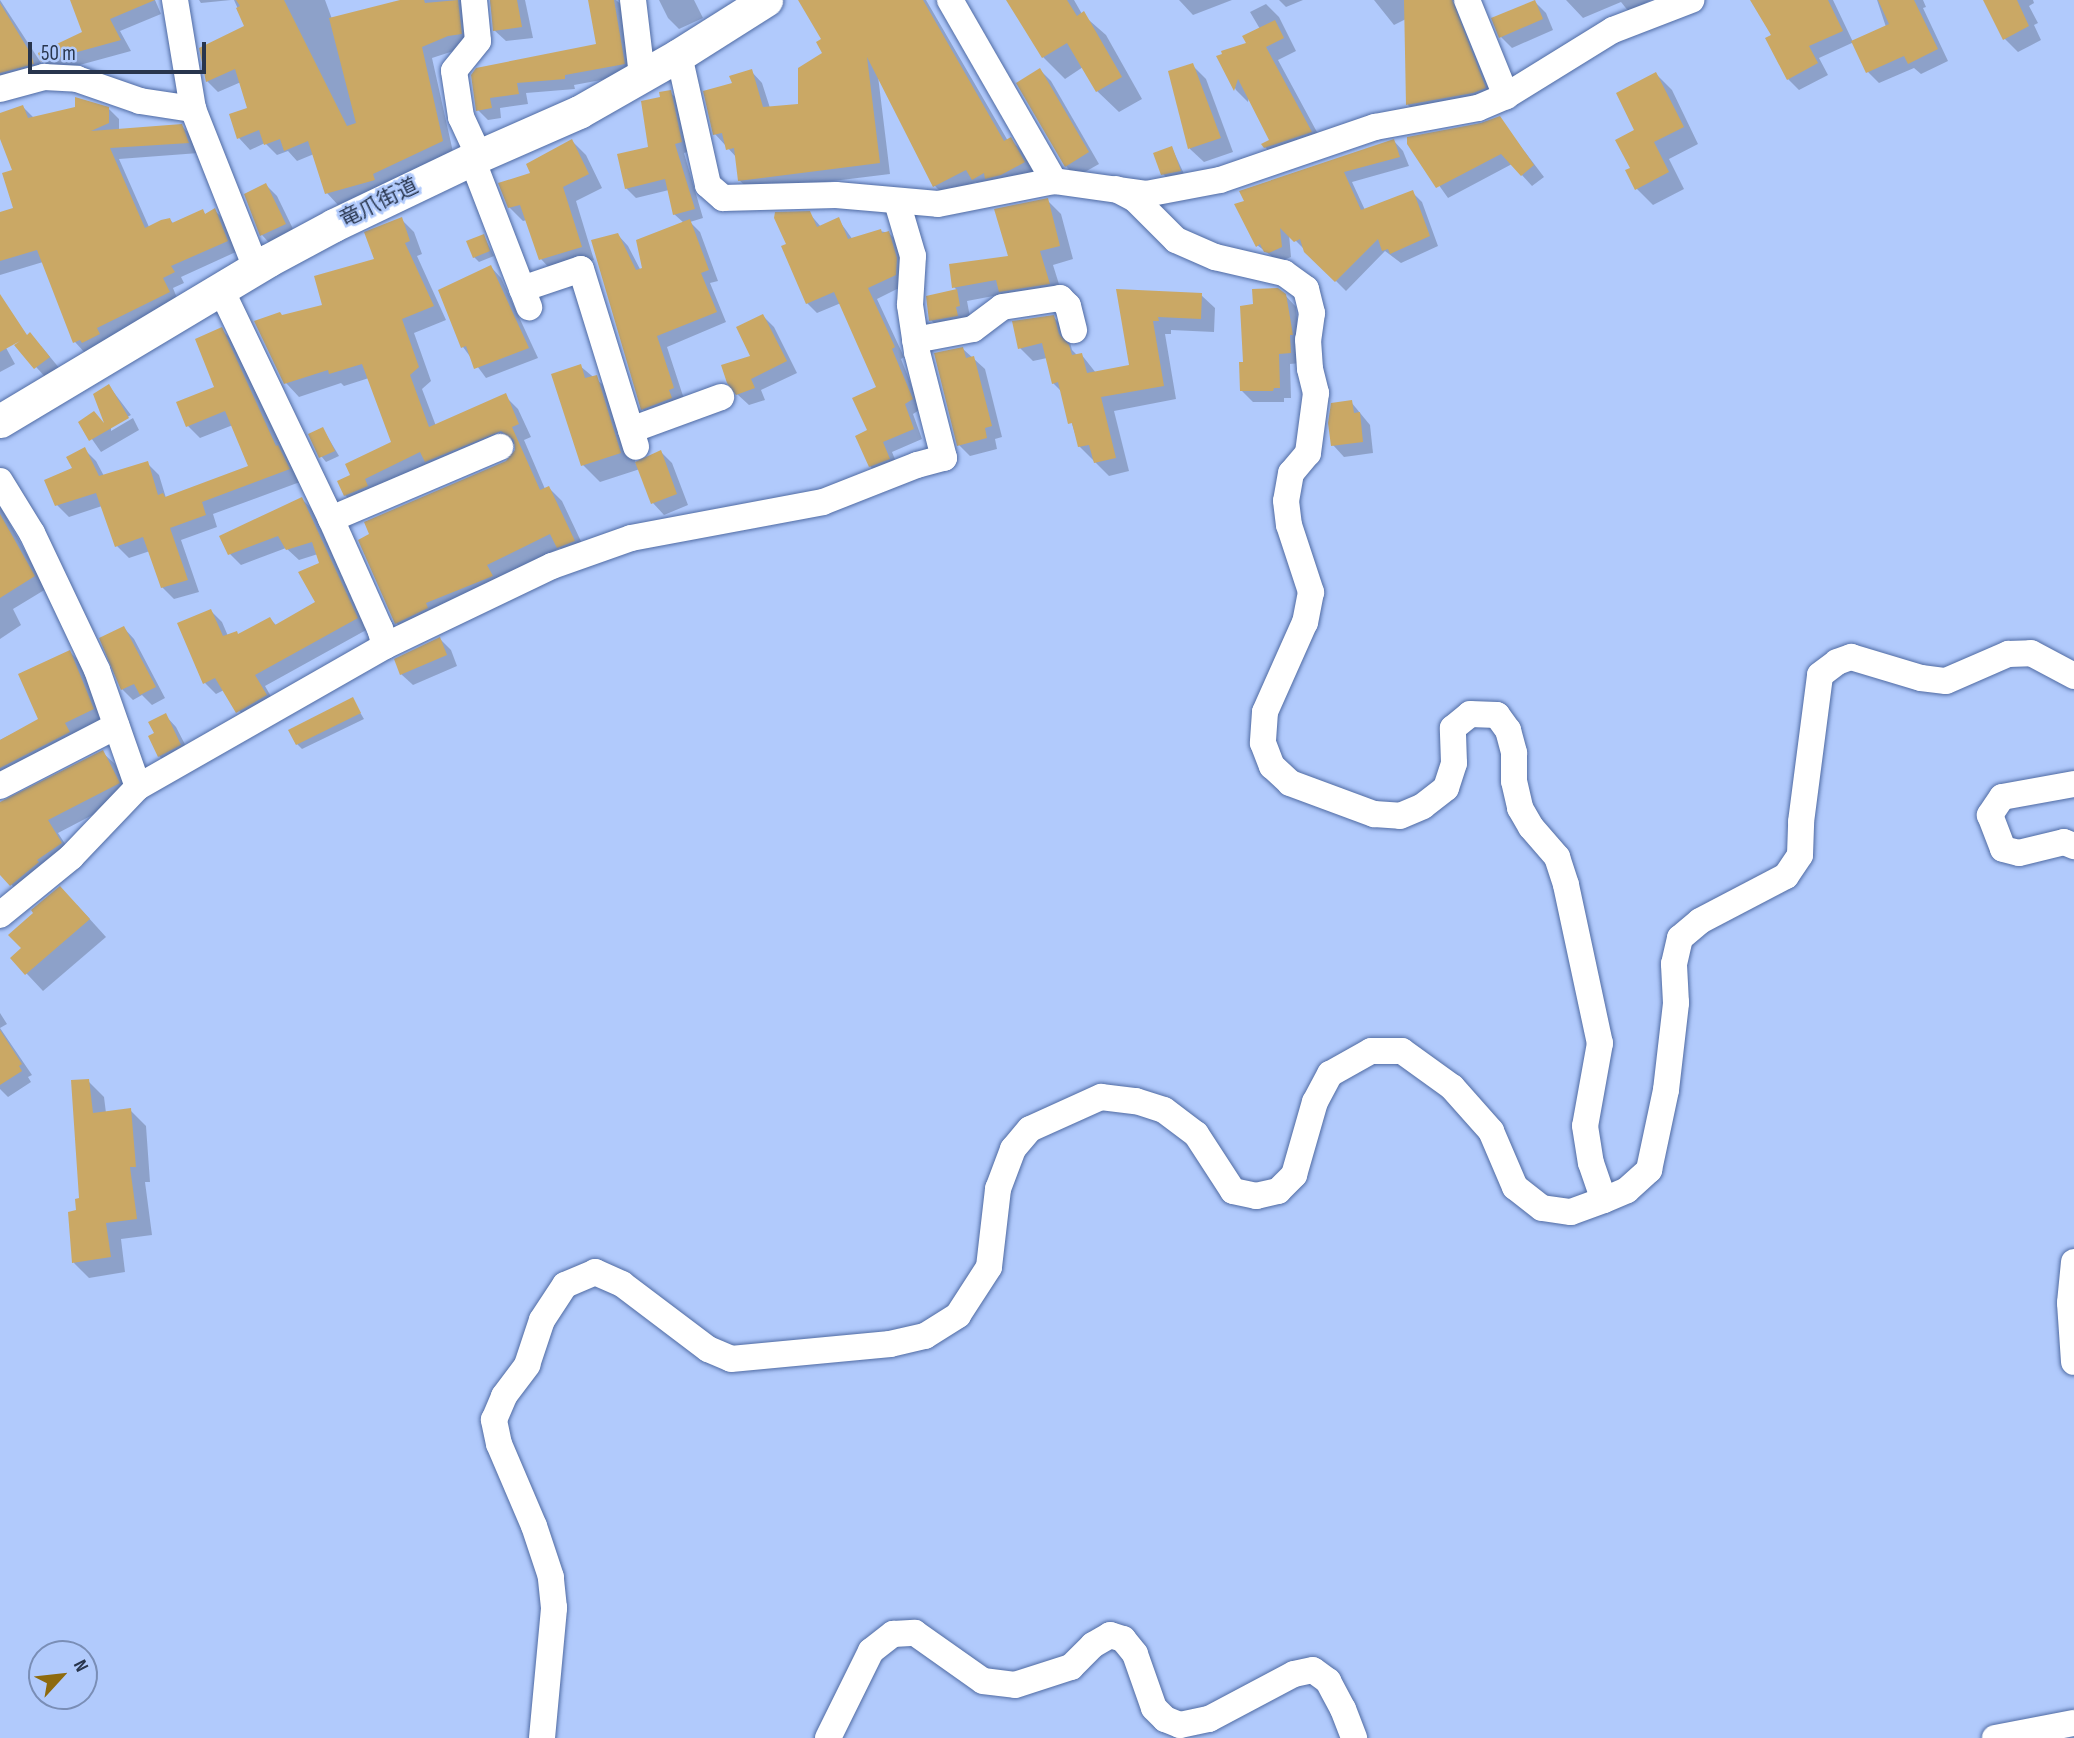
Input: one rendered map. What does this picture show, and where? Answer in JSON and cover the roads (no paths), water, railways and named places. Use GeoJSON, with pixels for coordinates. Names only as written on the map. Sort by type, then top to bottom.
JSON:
{"type":"FeatureCollection","features":[{"type":"Feature","properties":{"kind":"main road","name":"竜爪街道"},"geometry":{"type":"LineString","coordinates":[[0,421],[256,268],[334,225],[475,157],[579,113],[766,0]]}},
{"type":"Feature","properties":{"kind":"street"},"geometry":{"type":"LineString","coordinates":[[175,0],[193,109],[256,268]]}},
{"type":"Feature","properties":{"kind":"street"},"geometry":{"type":"LineString","coordinates":[[474,0],[478,41],[454,71],[461,117],[526,298],[581,270],[634,438],[721,397]]}},
{"type":"Feature","properties":{"kind":"street"},"geometry":{"type":"LineString","coordinates":[[633,0],[642,75]]}},
{"type":"Feature","properties":{"kind":"street"},"geometry":{"type":"LineString","coordinates":[[950,0],[1054,181]]}},
{"type":"Feature","properties":{"kind":"street"},"geometry":{"type":"LineString","coordinates":[[1467,0],[1506,96]]}},
{"type":"Feature","properties":{"kind":"street"},"geometry":{"type":"LineString","coordinates":[[679,55],[708,185],[723,198],[836,195],[938,204],[1054,181],[1146,194],[1220,180],[1375,127],[1478,108],[1506,96],[1613,30],[1691,0]]}},
{"type":"Feature","properties":{"kind":"street"},"geometry":{"type":"LineString","coordinates":[[0,89],[44,77],[77,79],[140,101],[193,109]]}},
{"type":"Feature","properties":{"kind":"street"},"geometry":{"type":"LineString","coordinates":[[1116,189],[1135,199],[1176,240],[1216,257],[1284,272],[1306,289],[1312,313],[1308,340],[1310,369],[1316,393],[1308,453],[1291,473],[1286,501],[1289,525],[1311,592],[1305,622],[1265,712],[1263,743],[1272,766],[1290,783],[1374,814],[1400,816],[1423,806],[1446,789],[1454,763],[1453,728],[1470,714],[1497,715],[1508,730],[1514,753],[1514,781],[1520,808],[1531,827],[1556,857],[1566,885],[1600,1043],[1585,1126],[1591,1163],[1604,1200]]}},
{"type":"Feature","properties":{"kind":"street"},"geometry":{"type":"LineString","coordinates":[[0,915],[71,857],[138,787],[385,646],[552,566],[631,538],[822,502],[917,465],[944,458],[915,340],[910,305],[914,256],[897,202]]}},
{"type":"Feature","properties":{"kind":"street"},"geometry":{"type":"LineString","coordinates":[[221,289],[331,519],[385,646]]}},
{"type":"Feature","properties":{"kind":"street"},"geometry":{"type":"LineString","coordinates":[[915,340],[973,329],[1002,307],[1060,298],[1068,306],[1074,330]]}},
{"type":"Feature","properties":{"kind":"street"},"geometry":{"type":"LineString","coordinates":[[331,519],[500,446]]}},
{"type":"Feature","properties":{"kind":"street"},"geometry":{"type":"LineString","coordinates":[[0,481],[49,570],[97,670],[138,787]]}},
{"type":"Feature","properties":{"kind":"street"},"geometry":{"type":"LineString","coordinates":[[541,1738],[554,1608],[551,1577],[534,1527],[499,1444],[494,1420],[504,1396],[527,1366],[542,1320],[565,1285],[595,1272],[622,1284],[708,1349],[731,1359],[890,1344],[925,1336],[958,1315],[989,1267],[998,1189],[1013,1149],[1030,1129],[1101,1097],[1136,1101],[1164,1110],[1196,1134],[1233,1191],[1256,1196],[1278,1191],[1294,1175],[1315,1102],[1330,1074],[1371,1051],[1402,1051],[1452,1087],[1491,1131],[1515,1187],[1542,1208],[1571,1212],[1604,1200],[1627,1190],[1649,1170],[1666,1090],[1676,1003],[1674,964],[1680,938],[1700,922],[1787,876],[1800,855],[1801,822],[1820,675],[1837,662],[1851,657],[1921,678],[1946,681],[2008,654],[2031,653],[2074,676]]}},
{"type":"Feature","properties":{"kind":"street"},"geometry":{"type":"LineString","coordinates":[[0,786],[116,726]]}},
{"type":"Feature","properties":{"kind":"street"},"geometry":{"type":"LineString","coordinates":[[2074,784],[2002,797],[1990,815],[2003,849],[2019,853],[2064,842],[2074,846]]}},
{"type":"Feature","properties":{"kind":"street"},"geometry":{"type":"LineString","coordinates":[[2074,1262],[2070,1303],[2074,1362]]}},
{"type":"Feature","properties":{"kind":"street"},"geometry":{"type":"LineString","coordinates":[[828,1738],[871,1651],[893,1634],[915,1633],[983,1681],[1015,1685],[1071,1667],[1093,1645],[1110,1635],[1124,1639],[1135,1654],[1154,1708],[1165,1719],[1180,1725],[1209,1719],[1294,1674],[1313,1670],[1328,1681],[1354,1738]]}},
{"type":"Feature","properties":{"kind":"street"},"geometry":{"type":"LineString","coordinates":[[1995,1738],[2074,1723]]}}]}
